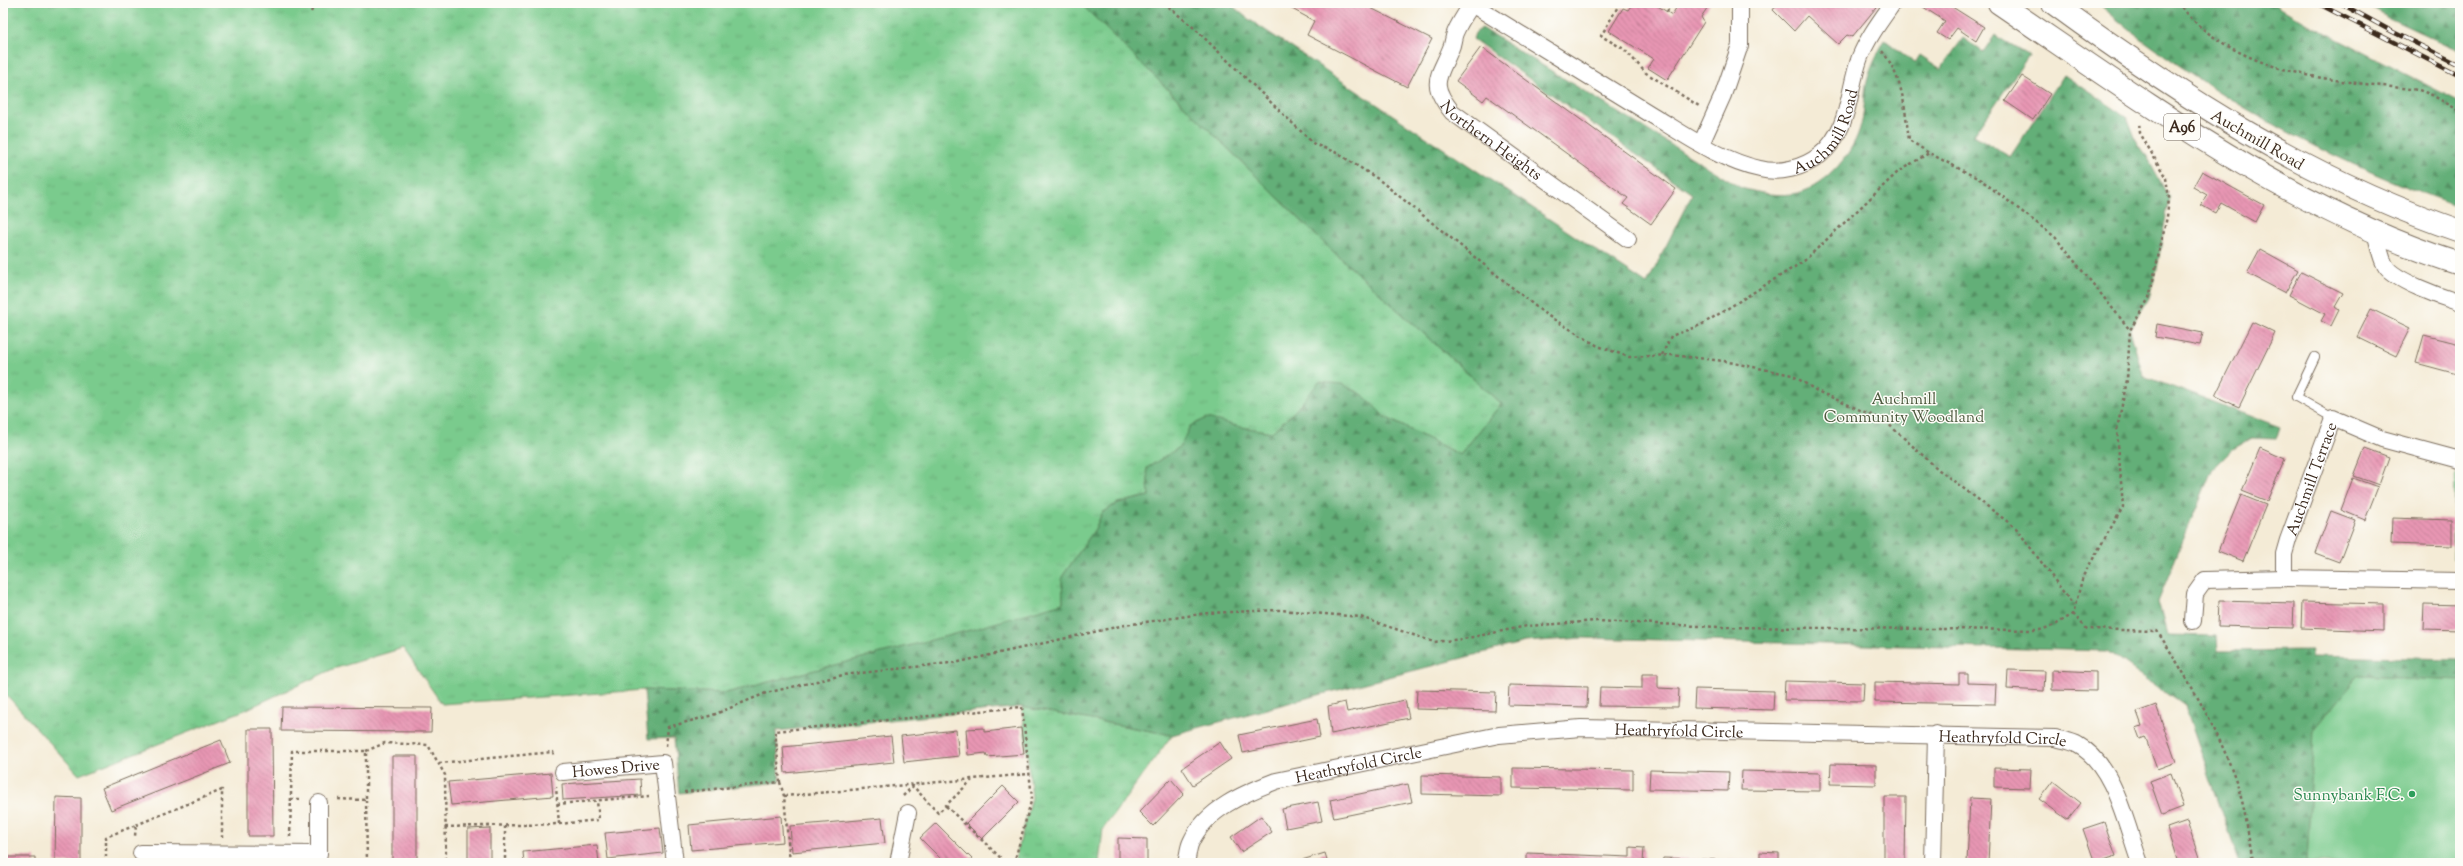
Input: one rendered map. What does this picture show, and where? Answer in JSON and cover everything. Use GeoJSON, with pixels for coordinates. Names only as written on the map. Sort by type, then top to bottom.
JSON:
{"type":"FeatureCollection","features":[{"type":"Feature","properties":{"kind":"main road","name":"Auchmill Road"},"geometry":{"type":"LineString","coordinates":[[1999,3],[2237,162],[2375,232],[2460,264]]}},
{"type":"Feature","properties":{"kind":"main road","name":"Auchmill Road"},"geometry":{"type":"LineString","coordinates":[[2053,3],[2211,111],[2260,142],[2348,187],[2460,232]]}},
{"type":"Feature","properties":{"kind":"street"},"geometry":{"type":"LineString","coordinates":[[1701,144],[1714,115],[1740,45],[1740,3]]}},
{"type":"Feature","properties":{"kind":"street","name":"Auchmill Road"},"geometry":{"type":"LineString","coordinates":[[1471,4],[1701,144],[1742,164],[1761,170],[1779,170],[1801,166],[1820,155],[1842,126],[1860,57],[1870,36],[1893,3]]}},
{"type":"Feature","properties":{"kind":"street","name":"Northern Heights"},"geometry":{"type":"LineString","coordinates":[[1471,4],[1455,34],[1452,48],[1438,76],[1437,84],[1443,100],[1452,112],[1628,239]]}},
{"type":"Feature","properties":{"kind":"street"},"geometry":{"type":"LineString","coordinates":[[2375,232],[2383,261],[2391,272],[2430,292],[2460,303]]}},
{"type":"Feature","properties":{"kind":"street","name":"Auchmill Terrace"},"geometry":{"type":"LineString","coordinates":[[2284,578],[2284,554],[2288,540],[2333,418],[2382,439],[2460,460]]}},
{"type":"Feature","properties":{"kind":"street"},"geometry":{"type":"LineString","coordinates":[[2193,622],[2195,594],[2205,580],[2284,578],[2460,581]]}},
{"type":"Feature","properties":{"kind":"street","name":"Heathryfold Circle"},"geometry":{"type":"LineString","coordinates":[[1186,863],[1191,842],[1202,826],[1216,813],[1244,794],[1276,781],[1499,735],[1581,728],[1936,734],[2055,738],[2078,744],[2098,759],[2109,777],[2140,863]]}},
{"type":"Feature","properties":{"kind":"street"},"geometry":{"type":"LineString","coordinates":[[1933,863],[1936,734]]}},
{"type":"Feature","properties":{"kind":"street","name":"Howes Drive"},"geometry":{"type":"LineString","coordinates":[[557,770],[663,763],[675,863]]}},
{"type":"Feature","properties":{"kind":"street"},"geometry":{"type":"LineString","coordinates":[[138,846],[256,858],[319,854],[318,801]]}},
{"type":"Feature","properties":{"kind":"street"},"geometry":{"type":"LineString","coordinates":[[898,863],[908,813]]}},
{"type":"Feature","properties":{"kind":"lane"},"geometry":{"type":"LineString","coordinates":[[2315,357],[2296,397],[2333,418]]}},
{"type":"Feature","properties":{"kind":"path"},"geometry":{"type":"LineString","coordinates":[[311,12],[315,3]]}},
{"type":"Feature","properties":{"kind":"path"},"geometry":{"type":"LineString","coordinates":[[1164,3],[1194,28],[1314,144],[1337,153],[1378,180],[1545,314],[1598,346],[1629,357],[1662,355],[1724,361],[1792,375],[1817,391],[1885,421],[1939,470],[2016,528],[2073,605]]}},
{"type":"Feature","properties":{"kind":"path"},"geometry":{"type":"LineString","coordinates":[[1620,3],[1601,36],[1624,49],[1646,73],[1714,115]]}},
{"type":"Feature","properties":{"kind":"path"},"geometry":{"type":"LineString","coordinates":[[1667,12],[1671,3]]}},
{"type":"Feature","properties":{"kind":"path"},"geometry":{"type":"LineString","coordinates":[[2178,3],[2202,28],[2221,42],[2268,66],[2315,78],[2419,90],[2432,95],[2460,111]]}},
{"type":"Feature","properties":{"kind":"path"},"geometry":{"type":"LineString","coordinates":[[1870,36],[1888,59],[1901,87],[1909,140],[1929,153],[1981,180],[2055,237],[2130,330]]}},
{"type":"Feature","properties":{"kind":"path"},"geometry":{"type":"LineString","coordinates":[[2149,104],[2140,118],[2138,128],[2166,178],[2169,198],[2157,269],[2149,298],[2130,330],[2127,380],[2117,430],[2123,508],[2083,576],[2073,605],[2073,614],[2088,629],[2157,631],[2174,657],[2224,751],[2240,794],[2254,863]]}},
{"type":"Feature","properties":{"kind":"path"},"geometry":{"type":"LineString","coordinates":[[1662,355],[1671,336],[1701,325],[1804,260],[1899,171],[1929,153]]}},
{"type":"Feature","properties":{"kind":"path"},"geometry":{"type":"LineString","coordinates":[[663,763],[668,728],[713,715],[766,693],[843,675],[959,662],[1125,625],[1208,613],[1280,610],[1360,617],[1434,642],[1463,639],[1527,626],[1597,621],[1718,627],[2040,630],[2055,625],[2073,614]]}},
{"type":"Feature","properties":{"kind":"path"},"geometry":{"type":"LineString","coordinates":[[790,863],[784,796],[780,782],[775,731],[1022,706],[1032,798],[1014,863]]}},
{"type":"Feature","properties":{"kind":"path"},"geometry":{"type":"LineString","coordinates":[[290,842],[292,751],[366,751],[385,744],[428,744],[445,775],[446,863]]}},
{"type":"Feature","properties":{"kind":"path"},"geometry":{"type":"LineString","coordinates":[[366,751],[367,863]]}},
{"type":"Feature","properties":{"kind":"path"},"geometry":{"type":"LineString","coordinates":[[439,763],[554,752],[557,770],[558,824]]}},
{"type":"Feature","properties":{"kind":"path"},"geometry":{"type":"LineString","coordinates":[[784,796],[913,786],[1029,774]]}},
{"type":"Feature","properties":{"kind":"path"},"geometry":{"type":"LineString","coordinates":[[913,786],[938,813],[972,779]]}},
{"type":"Feature","properties":{"kind":"path"},"geometry":{"type":"LineString","coordinates":[[557,804],[597,802],[780,782]]}},
{"type":"Feature","properties":{"kind":"path"},"geometry":{"type":"LineString","coordinates":[[908,813],[897,802],[913,786]]}},
{"type":"Feature","properties":{"kind":"path"},"geometry":{"type":"LineString","coordinates":[[106,863],[106,837],[222,790],[222,843]]}},
{"type":"Feature","properties":{"kind":"path"},"geometry":{"type":"LineString","coordinates":[[291,799],[318,801],[366,800]]}},
{"type":"Feature","properties":{"kind":"path"},"geometry":{"type":"LineString","coordinates":[[446,827],[558,824],[599,820],[597,802]]}},
{"type":"Feature","properties":{"kind":"path"},"geometry":{"type":"LineString","coordinates":[[946,806],[1006,863]]}},
{"type":"Feature","properties":{"kind":"path"},"geometry":{"type":"LineString","coordinates":[[136,824],[138,846]]}},
{"type":"Feature","properties":{"kind":"path"},"geometry":{"type":"LineString","coordinates":[[505,826],[506,863]]}},
{"type":"Feature","properties":{"kind":"green space"},"geometry":{"type":"Polygon","coordinates":[[[3,3],[1080,3],[1324,243],[1501,404],[1460,455],[1385,417],[1363,395],[1319,383],[1296,410],[1272,432],[1241,427],[1190,426],[1180,447],[1147,468],[1149,496],[1118,503],[1102,513],[1095,529],[1062,577],[1063,603],[975,629],[726,693],[644,690],[442,704],[403,648],[333,669],[245,710],[79,775],[3,691],[3,3]]]}},
{"type":"Feature","properties":{"kind":"green space","name":"Auchmill Community Woodland"},"geometry":{"type":"Polygon","coordinates":[[[1080,3],[1229,3],[1247,18],[1647,284],[1692,194],[1473,39],[1475,33],[1482,28],[1741,188],[1762,193],[1783,195],[1798,193],[1819,183],[1838,166],[1853,146],[1861,124],[1869,73],[1885,40],[1915,63],[1920,55],[1941,69],[1963,38],[1983,52],[1995,35],[2029,55],[1974,135],[2010,157],[2064,75],[2127,117],[2136,140],[2148,158],[2169,198],[2157,269],[2149,298],[2130,330],[2143,376],[2280,427],[2276,439],[2252,438],[2233,449],[2212,470],[2158,601],[2167,635],[2217,636],[2218,651],[2311,650],[2311,656],[2460,659],[2460,681],[2359,676],[2314,730],[2307,863],[2240,863],[2185,706],[2107,651],[1583,638],[1525,642],[1303,699],[1172,735],[1022,707],[776,731],[780,782],[679,793],[674,738],[648,739],[644,690],[726,693],[974,629],[1063,603],[1062,577],[1095,529],[1102,513],[1118,503],[1149,496],[1147,468],[1180,447],[1190,426],[1207,418],[1241,427],[1272,432],[1296,410],[1319,382],[1342,384],[1363,395],[1385,417],[1460,455],[1501,404],[1324,243],[1080,3]]]}},
{"type":"Feature","properties":{"kind":"green space"},"geometry":{"type":"Polygon","coordinates":[[[2098,3],[2272,3],[2308,24],[2460,102],[2460,208],[2422,194],[2350,163],[2247,109],[2180,66],[2128,28],[2098,3]]]}},
{"type":"Feature","properties":{"kind":"green space"},"geometry":{"type":"Polygon","coordinates":[[[2362,3],[2460,3],[2460,51],[2389,18],[2362,3]]]}},
{"type":"Feature","properties":{"kind":"green space"},"geometry":{"type":"Polygon","coordinates":[[[2455,474],[2460,475],[2460,559],[2453,559],[2455,474]]]}},
{"type":"Feature","properties":{"kind":"green space"},"geometry":{"type":"Polygon","coordinates":[[[2359,676],[2460,681],[2460,863],[2307,863],[2314,730],[2359,676]]]}},
{"type":"Feature","properties":{"kind":"green space"},"geometry":{"type":"Polygon","coordinates":[[[1022,707],[1172,735],[1103,829],[1099,863],[1014,863],[1032,798],[1022,707]]]}},
{"type":"Feature","properties":{"kind":"building"},"geometry":{"type":"Polygon","coordinates":[[[1295,3],[1361,3],[1432,39],[1407,87],[1307,35],[1314,21],[1292,9],[1295,3]]]}},
{"type":"Feature","properties":{"kind":"building"},"geometry":{"type":"Polygon","coordinates":[[[1633,3],[1653,3],[1672,15],[1679,3],[1710,4],[1701,17],[1704,22],[1667,80],[1648,68],[1654,59],[1609,31],[1623,8],[1628,10],[1633,3]]]}},
{"type":"Feature","properties":{"kind":"building"},"geometry":{"type":"Polygon","coordinates":[[[1778,3],[1880,3],[1852,37],[1847,35],[1838,44],[1807,16],[1794,31],[1773,10],[1778,3]]]}},
{"type":"Feature","properties":{"kind":"building"},"geometry":{"type":"Polygon","coordinates":[[[1921,3],[1946,3],[1984,27],[1976,41],[1957,28],[1948,40],[1937,33],[1945,21],[1920,5],[1921,3]]]}},
{"type":"Feature","properties":{"kind":"building"},"geometry":{"type":"Polygon","coordinates":[[[1481,47],[1676,189],[1651,224],[1623,204],[1628,198],[1487,96],[1483,101],[1456,81],[1481,47]]]}},
{"type":"Feature","properties":{"kind":"building"},"geometry":{"type":"Polygon","coordinates":[[[2022,76],[2050,94],[2033,120],[2005,101],[2022,76]]]}},
{"type":"Feature","properties":{"kind":"building"},"geometry":{"type":"Polygon","coordinates":[[[2202,171],[2264,205],[2255,222],[2221,203],[2215,213],[2201,205],[2207,195],[2193,187],[2202,171]]]}},
{"type":"Feature","properties":{"kind":"building"},"geometry":{"type":"Polygon","coordinates":[[[2260,249],[2298,270],[2285,293],[2247,273],[2260,249]]]}},
{"type":"Feature","properties":{"kind":"building"},"geometry":{"type":"Polygon","coordinates":[[[2301,272],[2343,293],[2335,307],[2339,310],[2331,326],[2321,321],[2325,314],[2289,295],[2301,272]]]}},
{"type":"Feature","properties":{"kind":"building"},"geometry":{"type":"Polygon","coordinates":[[[2371,309],[2410,328],[2396,356],[2357,337],[2371,309]]]}},
{"type":"Feature","properties":{"kind":"building"},"geometry":{"type":"Polygon","coordinates":[[[2252,322],[2275,333],[2239,407],[2215,396],[2252,322]]]}},
{"type":"Feature","properties":{"kind":"building"},"geometry":{"type":"Polygon","coordinates":[[[2157,324],[2203,333],[2200,345],[2155,337],[2157,324]]]}},
{"type":"Feature","properties":{"kind":"building"},"geometry":{"type":"Polygon","coordinates":[[[2424,335],[2460,344],[2457,374],[2416,363],[2424,335]]]}},
{"type":"Feature","properties":{"kind":"building"},"geometry":{"type":"Polygon","coordinates":[[[2260,448],[2285,459],[2267,501],[2242,491],[2260,448]]]}},
{"type":"Feature","properties":{"kind":"building"},"geometry":{"type":"Polygon","coordinates":[[[2365,448],[2389,457],[2379,485],[2354,476],[2365,448]]]}},
{"type":"Feature","properties":{"kind":"building"},"geometry":{"type":"Polygon","coordinates":[[[2353,478],[2378,487],[2365,520],[2341,510],[2353,478]]]}},
{"type":"Feature","properties":{"kind":"building"},"geometry":{"type":"Polygon","coordinates":[[[2241,495],[2266,505],[2243,561],[2218,551],[2241,495]]]}},
{"type":"Feature","properties":{"kind":"building"},"geometry":{"type":"Polygon","coordinates":[[[2331,511],[2355,520],[2339,562],[2315,553],[2331,511]]]}},
{"type":"Feature","properties":{"kind":"building"},"geometry":{"type":"Polygon","coordinates":[[[2392,518],[2452,520],[2452,546],[2391,544],[2392,518]]]}},
{"type":"Feature","properties":{"kind":"building"},"geometry":{"type":"Polygon","coordinates":[[[2219,601],[2294,603],[2293,628],[2218,626],[2219,601]]]}},
{"type":"Feature","properties":{"kind":"building"},"geometry":{"type":"Polygon","coordinates":[[[2302,602],[2384,604],[2384,631],[2301,628],[2302,602]]]}},
{"type":"Feature","properties":{"kind":"building"},"geometry":{"type":"Polygon","coordinates":[[[2424,604],[2460,605],[2460,630],[2423,629],[2424,604]]]}},
{"type":"Feature","properties":{"kind":"building"},"geometry":{"type":"Polygon","coordinates":[[[2008,670],[2045,671],[2044,691],[2007,689],[2008,670]]]}},
{"type":"Feature","properties":{"kind":"building"},"geometry":{"type":"Polygon","coordinates":[[[2052,670],[2096,672],[2096,691],[2052,690],[2052,670]]]}},
{"type":"Feature","properties":{"kind":"building"},"geometry":{"type":"Polygon","coordinates":[[[1642,674],[1658,674],[1658,688],[1679,689],[1678,707],[1599,706],[1600,687],[1642,688],[1642,674]]]}},
{"type":"Feature","properties":{"kind":"building"},"geometry":{"type":"Polygon","coordinates":[[[1959,674],[1968,674],[1968,683],[1996,684],[1995,704],[1875,702],[1875,682],[1959,684],[1959,674]]]}},
{"type":"Feature","properties":{"kind":"building"},"geometry":{"type":"Polygon","coordinates":[[[1785,681],[1864,683],[1863,701],[1784,700],[1785,681]]]}},
{"type":"Feature","properties":{"kind":"building"},"geometry":{"type":"Polygon","coordinates":[[[1509,685],[1588,687],[1587,707],[1508,705],[1509,685]]]}},
{"type":"Feature","properties":{"kind":"building"},"geometry":{"type":"Polygon","coordinates":[[[1695,689],[1774,691],[1773,710],[1694,708],[1695,689]]]}},
{"type":"Feature","properties":{"kind":"building"},"geometry":{"type":"Polygon","coordinates":[[[1417,690],[1496,692],[1495,711],[1416,709],[1417,690]]]}},
{"type":"Feature","properties":{"kind":"building"},"geometry":{"type":"Polygon","coordinates":[[[1405,700],[1409,718],[1331,734],[1328,706],[1345,702],[1347,712],[1405,700]]]}},
{"type":"Feature","properties":{"kind":"building"},"geometry":{"type":"Polygon","coordinates":[[[2156,705],[2176,762],[2157,769],[2145,737],[2140,739],[2136,728],[2142,726],[2137,712],[2156,705]]]}},
{"type":"Feature","properties":{"kind":"building"},"geometry":{"type":"Polygon","coordinates":[[[282,707],[432,708],[431,732],[281,731],[282,707]]]}},
{"type":"Feature","properties":{"kind":"building"},"geometry":{"type":"Polygon","coordinates":[[[1317,719],[1320,737],[1243,753],[1239,735],[1317,719]]]}},
{"type":"Feature","properties":{"kind":"building"},"geometry":{"type":"Polygon","coordinates":[[[984,728],[984,732],[1021,728],[1024,754],[987,757],[986,753],[968,755],[966,729],[984,728]]]}},
{"type":"Feature","properties":{"kind":"building"},"geometry":{"type":"Polygon","coordinates":[[[248,729],[272,729],[273,836],[248,836],[248,729]]]}},
{"type":"Feature","properties":{"kind":"building"},"geometry":{"type":"Polygon","coordinates":[[[956,730],[959,756],[904,762],[901,736],[956,730]]]}},
{"type":"Feature","properties":{"kind":"building"},"geometry":{"type":"Polygon","coordinates":[[[891,736],[894,762],[785,773],[783,747],[891,736]]]}},
{"type":"Feature","properties":{"kind":"building"},"geometry":{"type":"Polygon","coordinates":[[[221,740],[230,763],[111,810],[102,788],[221,740]]]}},
{"type":"Feature","properties":{"kind":"building"},"geometry":{"type":"Polygon","coordinates":[[[1220,742],[1231,759],[1193,785],[1182,768],[1220,742]]]}},
{"type":"Feature","properties":{"kind":"building"},"geometry":{"type":"Polygon","coordinates":[[[392,756],[417,756],[417,863],[392,863],[392,756]]]}},
{"type":"Feature","properties":{"kind":"building"},"geometry":{"type":"Polygon","coordinates":[[[1831,764],[1876,765],[1876,785],[1830,784],[1831,764]]]}},
{"type":"Feature","properties":{"kind":"building"},"geometry":{"type":"Polygon","coordinates":[[[1513,768],[1633,770],[1633,790],[1513,788],[1513,768]]]}},
{"type":"Feature","properties":{"kind":"building"},"geometry":{"type":"Polygon","coordinates":[[[1994,768],[2031,769],[2030,788],[1994,787],[1994,768]]]}},
{"type":"Feature","properties":{"kind":"building"},"geometry":{"type":"Polygon","coordinates":[[[1650,770],[1729,772],[1728,791],[1649,789],[1650,770]]]}},
{"type":"Feature","properties":{"kind":"building"},"geometry":{"type":"Polygon","coordinates":[[[1742,771],[1820,773],[1820,791],[1741,790],[1742,771]]]}},
{"type":"Feature","properties":{"kind":"building"},"geometry":{"type":"Polygon","coordinates":[[[551,773],[553,796],[451,805],[448,782],[551,773]]]}},
{"type":"Feature","properties":{"kind":"building"},"geometry":{"type":"Polygon","coordinates":[[[2171,773],[2183,807],[2162,815],[2150,781],[2171,773]]]}},
{"type":"Feature","properties":{"kind":"building"},"geometry":{"type":"Polygon","coordinates":[[[1422,775],[1501,777],[1501,796],[1422,794],[1422,775]]]}},
{"type":"Feature","properties":{"kind":"building"},"geometry":{"type":"Polygon","coordinates":[[[640,779],[641,795],[563,800],[562,784],[640,779]]]}},
{"type":"Feature","properties":{"kind":"building"},"geometry":{"type":"Polygon","coordinates":[[[1171,779],[1184,794],[1153,826],[1139,812],[1171,779]]]}},
{"type":"Feature","properties":{"kind":"building"},"geometry":{"type":"Polygon","coordinates":[[[2053,781],[2081,803],[2068,820],[2039,799],[2053,781]]]}},
{"type":"Feature","properties":{"kind":"building"},"geometry":{"type":"Polygon","coordinates":[[[1408,784],[1412,802],[1334,818],[1330,800],[1408,784]]]}},
{"type":"Feature","properties":{"kind":"building"},"geometry":{"type":"Polygon","coordinates":[[[1003,786],[1019,802],[982,839],[966,823],[1003,786]]]}},
{"type":"Feature","properties":{"kind":"building"},"geometry":{"type":"Polygon","coordinates":[[[56,797],[81,798],[81,863],[55,863],[56,797]]]}},
{"type":"Feature","properties":{"kind":"building"},"geometry":{"type":"Polygon","coordinates":[[[1884,797],[1906,797],[1905,863],[1884,863],[1884,797]]]}},
{"type":"Feature","properties":{"kind":"building"},"geometry":{"type":"Polygon","coordinates":[[[1970,798],[1991,799],[1988,863],[1967,863],[1970,798]]]}},
{"type":"Feature","properties":{"kind":"building"},"geometry":{"type":"Polygon","coordinates":[[[1318,802],[1322,821],[1286,828],[1282,809],[1318,802]]]}},
{"type":"Feature","properties":{"kind":"building"},"geometry":{"type":"Polygon","coordinates":[[[781,816],[783,842],[691,850],[689,825],[781,816]]]}},
{"type":"Feature","properties":{"kind":"building"},"geometry":{"type":"Polygon","coordinates":[[[1261,816],[1272,832],[1241,852],[1231,837],[1261,816]]]}},
{"type":"Feature","properties":{"kind":"building"},"geometry":{"type":"Polygon","coordinates":[[[882,818],[885,843],[792,852],[790,826],[882,818]]]}},
{"type":"Feature","properties":{"kind":"building"},"geometry":{"type":"Polygon","coordinates":[[[2187,821],[2201,863],[2178,863],[2167,828],[2187,821]]]}},
{"type":"Feature","properties":{"kind":"building"},"geometry":{"type":"Polygon","coordinates":[[[2104,822],[2116,856],[2095,863],[2083,829],[2104,822]]]}},
{"type":"Feature","properties":{"kind":"building"},"geometry":{"type":"Polygon","coordinates":[[[936,823],[972,859],[968,863],[945,863],[920,838],[936,823]]]}},
{"type":"Feature","properties":{"kind":"building"},"geometry":{"type":"Polygon","coordinates":[[[490,828],[490,863],[468,863],[468,829],[490,828]]]}},
{"type":"Feature","properties":{"kind":"building"},"geometry":{"type":"Polygon","coordinates":[[[660,828],[663,853],[608,859],[605,833],[660,828]]]}},
{"type":"Feature","properties":{"kind":"building"},"geometry":{"type":"Polygon","coordinates":[[[1118,838],[1147,839],[1147,863],[1118,863],[1118,838]]]}},
{"type":"Feature","properties":{"kind":"building"},"geometry":{"type":"Polygon","coordinates":[[[597,845],[599,863],[524,863],[523,852],[597,845]]]}},
{"type":"Feature","properties":{"kind":"building"},"geometry":{"type":"Polygon","coordinates":[[[1630,847],[1644,848],[1643,863],[1527,863],[1527,853],[1630,857],[1630,847]]]}},
{"type":"Feature","properties":{"kind":"building"},"geometry":{"type":"Polygon","coordinates":[[[1760,852],[1779,853],[1779,863],[1662,863],[1663,858],[1760,861],[1760,852]]]}},
{"type":"Feature","properties":{"kind":"building"},"geometry":{"type":"Polygon","coordinates":[[[1325,853],[1328,863],[1292,863],[1325,853]]]}},
{"type":"Feature","properties":{"kind":"building"},"geometry":{"type":"Polygon","coordinates":[[[3,857],[35,857],[35,863],[3,863],[3,857]]]}},
{"type":"Feature","properties":{"kind":"railway"},"geometry":{"type":"LineString","coordinates":[[2317,3],[2460,76]]}},
{"type":"Feature","properties":{"kind":"railway"},"geometry":{"type":"LineString","coordinates":[[2340,3],[2393,32],[2460,65]]}},
{"type":"Feature","properties":{"kind":"place","name":"Sunnybank F.C."},"geometry":{"type":"Point","coordinates":[2412,794]}}]}
